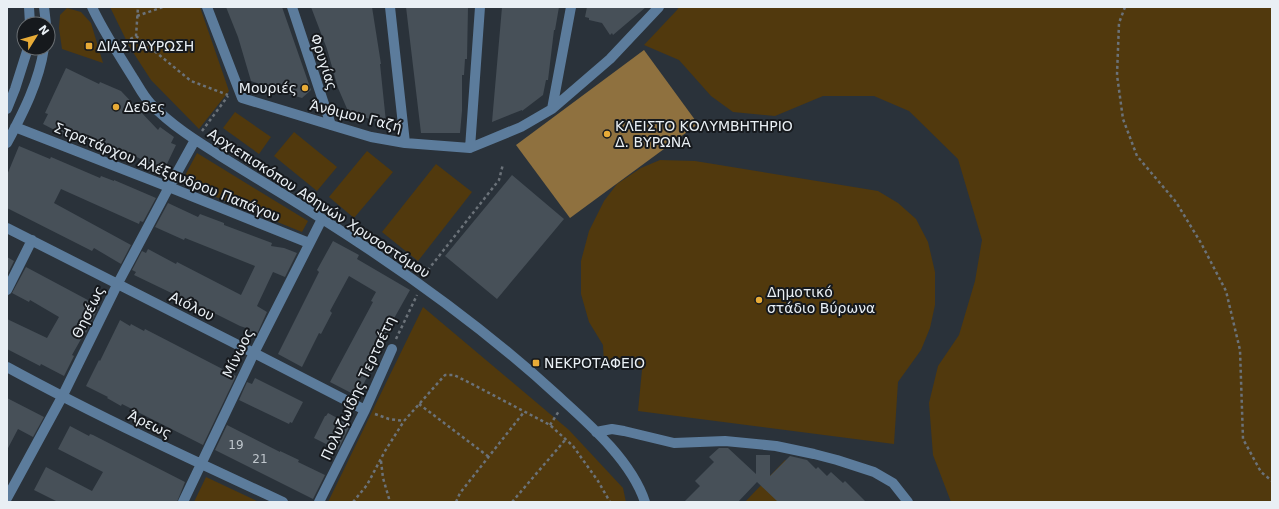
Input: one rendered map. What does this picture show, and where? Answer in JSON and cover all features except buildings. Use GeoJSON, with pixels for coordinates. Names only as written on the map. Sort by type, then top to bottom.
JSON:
{"type":"FeatureCollection","features":[{"type":"Feature","properties":{"kind":"street"},"geometry":{"type":"LineString","coordinates":[[207,7],[242,98]]}},
{"type":"Feature","properties":{"kind":"street","name":"Φρυγίας"},"geometry":{"type":"LineString","coordinates":[[292,7],[331,125]]}},
{"type":"Feature","properties":{"kind":"street"},"geometry":{"type":"LineString","coordinates":[[390,7],[404,143]]}},
{"type":"Feature","properties":{"kind":"street"},"geometry":{"type":"LineString","coordinates":[[470,148],[480,7]]}},
{"type":"Feature","properties":{"kind":"street"},"geometry":{"type":"LineString","coordinates":[[552,109],[571,7]]}},
{"type":"Feature","properties":{"kind":"street","name":"Άνθιμου Γαζή"},"geometry":{"type":"LineString","coordinates":[[242,98],[371,137],[404,143],[470,148],[521,127],[552,109],[610,59],[659,7]]}},
{"type":"Feature","properties":{"kind":"street","name":"Αρχιεπισκόπου Αθηνών Χρυσοστόμου"},"geometry":{"type":"LineString","coordinates":[[91,9],[149,103],[173,124],[195,140],[322,218],[419,284],[499,345],[539,378],[616,453],[636,482],[645,502]]}},
{"type":"Feature","properties":{"kind":"street"},"geometry":{"type":"LineString","coordinates":[[7,109],[16,89],[26,56]]}},
{"type":"Feature","properties":{"kind":"street"},"geometry":{"type":"LineString","coordinates":[[7,142],[28,102],[37,78],[42,56]]}},
{"type":"Feature","properties":{"kind":"street","name":"Στρατάρχου Αλέξανδρου Παπάγου"},"geometry":{"type":"LineString","coordinates":[[15,127],[309,243]]}},
{"type":"Feature","properties":{"kind":"street","name":"Θησέως"},"geometry":{"type":"LineString","coordinates":[[8,500],[62,397],[117,285],[195,140]]}},
{"type":"Feature","properties":{"kind":"street","name":"Μίνωος"},"geometry":{"type":"LineString","coordinates":[[183,502],[254,353],[322,218]]}},
{"type":"Feature","properties":{"kind":"street","name":"Αιόλου"},"geometry":{"type":"LineString","coordinates":[[7,228],[365,410]]}},
{"type":"Feature","properties":{"kind":"street"},"geometry":{"type":"LineString","coordinates":[[7,290],[32,240]]}},
{"type":"Feature","properties":{"kind":"street","name":"Πολυζωίδης Τερτσέτη"},"geometry":{"type":"LineString","coordinates":[[319,502],[365,410],[392,349]]}},
{"type":"Feature","properties":{"kind":"street","name":"Άρεως"},"geometry":{"type":"LineString","coordinates":[[7,367],[62,397],[283,502]]}},
{"type":"Feature","properties":{"kind":"street"},"geometry":{"type":"LineString","coordinates":[[596,432],[612,429],[674,443],[732,442],[776,446],[814,454],[874,472],[893,483],[908,502]]}},
{"type":"Feature","properties":{"kind":"path"},"geometry":{"type":"LineString","coordinates":[[136,36],[138,7]]}},
{"type":"Feature","properties":{"kind":"path"},"geometry":{"type":"LineString","coordinates":[[137,16],[162,7]]}},
{"type":"Feature","properties":{"kind":"path"},"geometry":{"type":"LineString","coordinates":[[1125,7],[1119,23],[1117,75],[1123,119],[1137,156],[1176,202],[1201,243],[1226,291],[1240,350],[1243,439],[1261,472],[1272,481]]}},
{"type":"Feature","properties":{"kind":"path"},"geometry":{"type":"LineString","coordinates":[[115,49],[136,36]]}},
{"type":"Feature","properties":{"kind":"path"},"geometry":{"type":"LineString","coordinates":[[136,36],[191,81],[228,96],[242,98]]}},
{"type":"Feature","properties":{"kind":"path"},"geometry":{"type":"LineString","coordinates":[[206,126],[228,96]]}},
{"type":"Feature","properties":{"kind":"path","name":"Πολυζωίδης Τερτσέτη"},"geometry":{"type":"LineString","coordinates":[[392,349],[419,284],[499,180],[503,164]]}},
{"type":"Feature","properties":{"kind":"path"},"geometry":{"type":"LineString","coordinates":[[353,502],[367,485],[385,451],[404,421],[445,375],[454,375],[550,425],[573,446],[594,475],[610,502]]}},
{"type":"Feature","properties":{"kind":"path"},"geometry":{"type":"LineString","coordinates":[[419,404],[489,457]]}},
{"type":"Feature","properties":{"kind":"path"},"geometry":{"type":"LineString","coordinates":[[365,410],[389,419],[404,421]]}},
{"type":"Feature","properties":{"kind":"path"},"geometry":{"type":"LineString","coordinates":[[456,502],[460,493],[524,412]]}},
{"type":"Feature","properties":{"kind":"path"},"geometry":{"type":"LineString","coordinates":[[512,502],[566,439]]}},
{"type":"Feature","properties":{"kind":"path"},"geometry":{"type":"LineString","coordinates":[[381,460],[383,478],[390,502]]}},
{"type":"Feature","properties":{"kind":"shaded area"},"geometry":{"type":"Polygon","coordinates":[[[110,7],[200,7],[229,91],[199,129],[151,80],[129,46],[110,7]]]}},
{"type":"Feature","properties":{"kind":"shaded area"},"geometry":{"type":"Polygon","coordinates":[[[679,7],[1272,7],[1272,502],[951,502],[933,455],[929,403],[938,366],[959,335],[975,281],[982,240],[958,159],[909,111],[874,96],[823,96],[775,116],[733,112],[711,96],[679,60],[644,45],[679,7]]]}},
{"type":"Feature","properties":{"kind":"shaded area"},"geometry":{"type":"Polygon","coordinates":[[[67,8],[81,12],[91,23],[103,63],[62,49],[59,28],[60,15],[67,8]]]}},
{"type":"Feature","properties":{"kind":"shaded area","name":"ΚΛΕΙΣΤΟ ΚΟΛΥΜΒΗΤΗΡΙΟ Δ. ΒΥΡΩΝΑ"},"geometry":{"type":"Polygon","coordinates":[[[644,50],[698,124],[570,218],[516,145],[644,50]]]}},
{"type":"Feature","properties":{"kind":"shaded area"},"geometry":{"type":"Polygon","coordinates":[[[235,112],[271,137],[259,154],[223,128],[235,112]]]}},
{"type":"Feature","properties":{"kind":"shaded area"},"geometry":{"type":"Polygon","coordinates":[[[294,132],[337,167],[317,191],[274,156],[294,132]]]}},
{"type":"Feature","properties":{"kind":"shaded area"},"geometry":{"type":"Polygon","coordinates":[[[367,151],[393,172],[354,218],[329,197],[367,151]]]}},
{"type":"Feature","properties":{"kind":"shaded area"},"geometry":{"type":"Polygon","coordinates":[[[197,153],[308,221],[302,232],[181,183],[197,153]]]}},
{"type":"Feature","properties":{"kind":"shaded area","name":"Δημοτικό στάδιο Βύρωνα"},"geometry":{"type":"Polygon","coordinates":[[[660,160],[695,161],[878,191],[898,203],[916,219],[928,242],[935,272],[935,305],[930,328],[921,350],[898,382],[894,444],[638,411],[642,370],[604,364],[603,345],[589,322],[581,294],[581,261],[589,231],[604,201],[617,184],[641,168],[660,160]]]}},
{"type":"Feature","properties":{"kind":"shaded area"},"geometry":{"type":"Polygon","coordinates":[[[436,164],[472,192],[418,261],[382,232],[436,164]]]}},
{"type":"Feature","properties":{"kind":"shaded area"},"geometry":{"type":"Polygon","coordinates":[[[423,307],[569,430],[623,488],[626,502],[328,502],[423,307]]]}},
{"type":"Feature","properties":{"kind":"shaded area"},"geometry":{"type":"Polygon","coordinates":[[[785,460],[828,502],[745,502],[785,460]]]}},
{"type":"Feature","properties":{"kind":"shaded area"},"geometry":{"type":"Polygon","coordinates":[[[206,477],[259,502],[194,502],[206,477]]]}},
{"type":"Feature","properties":{"kind":"place","name":"ΔΙΑΣΤΑΥΡΩΣΗ"},"geometry":{"type":"Point","coordinates":[89,46]}},
{"type":"Feature","properties":{"kind":"place","name":"Μουριές"},"geometry":{"type":"Point","coordinates":[305,88]}},
{"type":"Feature","properties":{"kind":"place","name":"Δεδες"},"geometry":{"type":"Point","coordinates":[116,107]}},
{"type":"Feature","properties":{"kind":"place","name":"ΚΛΕΙΣΤΟ ΚΟΛΥΜΒΗΤΗΡΙΟ Δ. ΒΥΡΩΝΑ"},"geometry":{"type":"Point","coordinates":[607,134]}},
{"type":"Feature","properties":{"kind":"place","name":"Δημοτικό στάδιο Βύρωνα"},"geometry":{"type":"Point","coordinates":[759,300]}},
{"type":"Feature","properties":{"kind":"place","name":"ΝΕΚΡΟΤΑΦΕΙΟ"},"geometry":{"type":"Point","coordinates":[536,363]}}]}
